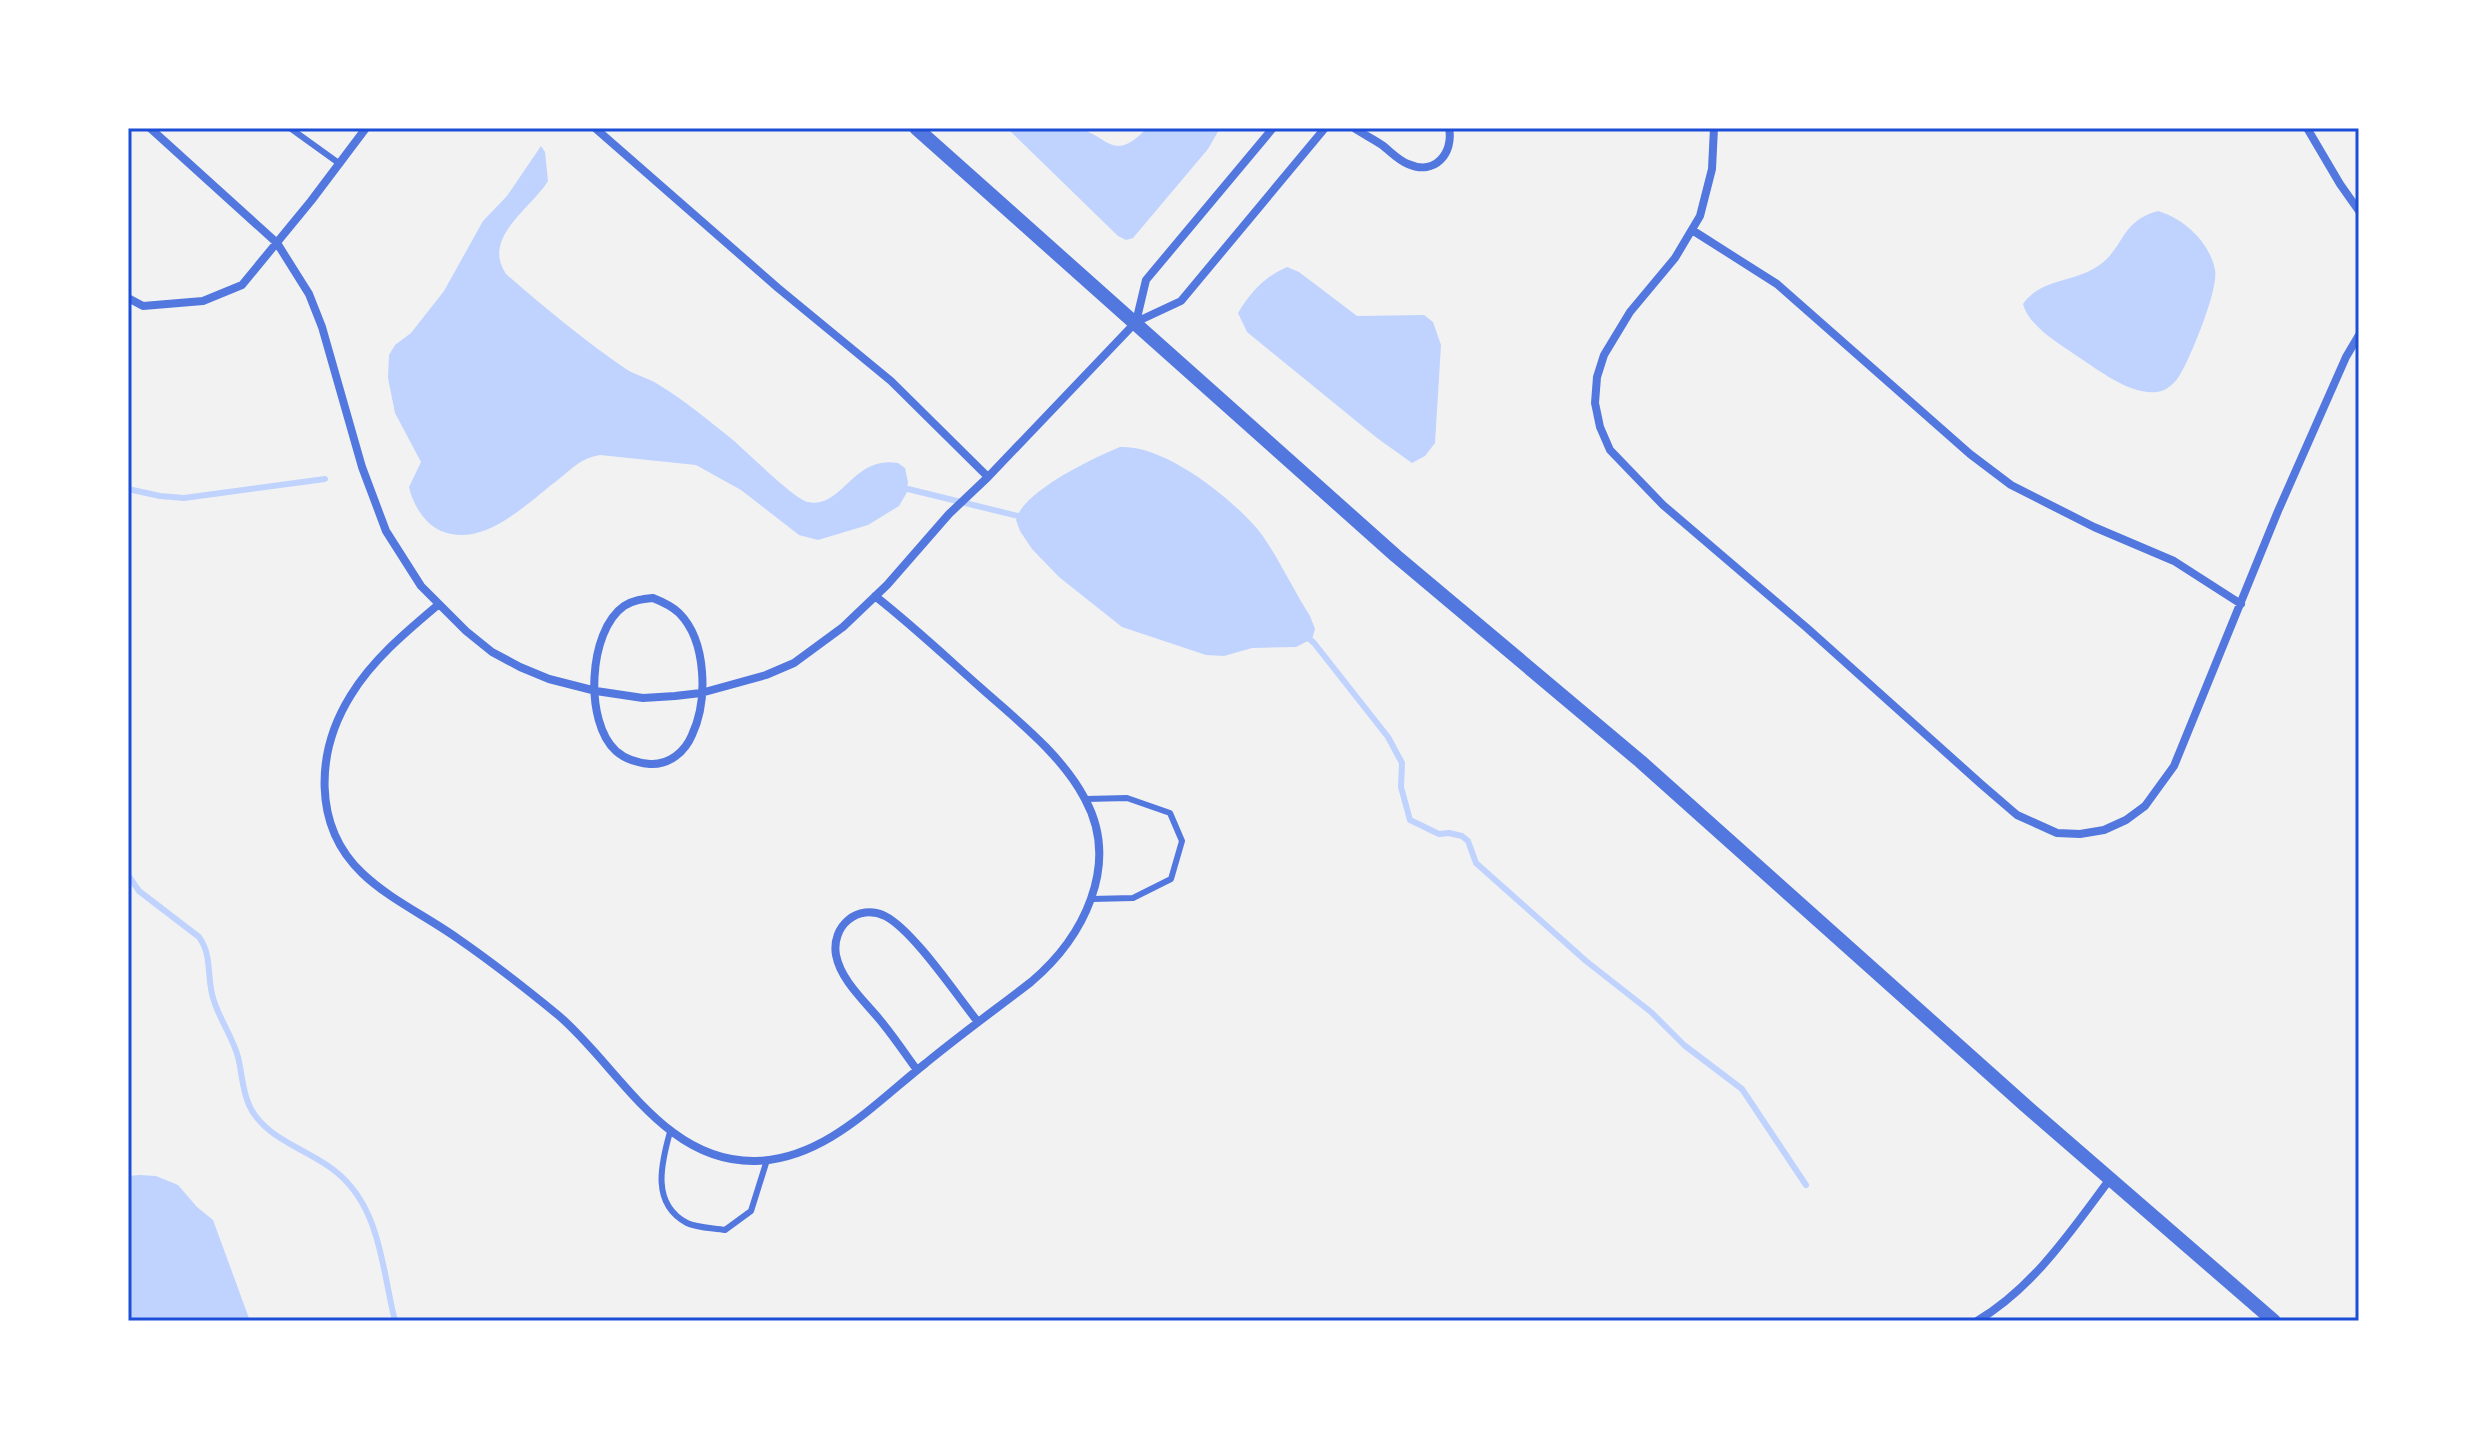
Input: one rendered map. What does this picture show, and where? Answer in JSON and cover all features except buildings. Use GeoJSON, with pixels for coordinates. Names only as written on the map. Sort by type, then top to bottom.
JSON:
{"type":"FeatureCollection","features":[{"type":"Feature","properties":{"kind":"street"},"geometry":{"type":"LineString","coordinates":[[150,128],[277,243],[309,294],[322,327],[362,467],[386,531],[421,586],[492,652],[549,679],[596,691],[643,698],[701,693],[766,675],[794,663],[843,627],[1136,322],[1181,301],[1325,128]]}},
{"type":"Feature","properties":{"kind":"street"},"geometry":{"type":"LineString","coordinates":[[128,298],[143,306],[203,301],[242,285],[366,128]]}},
{"type":"Feature","properties":{"kind":"street"},"geometry":{"type":"LineString","coordinates":[[595,128],[778,288],[891,381],[988,477]]}},
{"type":"Feature","properties":{"kind":"street"},"geometry":{"type":"LineString","coordinates":[[916,128],[1396,556],[1640,761],[2274,1321]]}},
{"type":"Feature","properties":{"kind":"street"},"geometry":{"type":"LineString","coordinates":[[1136,322],[1146,280],[1273,128]]}},
{"type":"Feature","properties":{"kind":"street"},"geometry":{"type":"LineString","coordinates":[[1354,128],[1408,164],[1422,167],[1435,165],[1445,158],[1451,145],[1449,128]]}},
{"type":"Feature","properties":{"kind":"street"},"geometry":{"type":"LineString","coordinates":[[1714,128],[1707,194],[1692,230],[1675,258],[1616,332],[1604,355],[1597,377],[1595,403],[1600,427],[1610,450],[1663,505],[2017,815],[2057,833],[2080,834],[2104,830],[2126,820],[2145,806],[2174,766],[2288,487],[2346,357],[2359,335]]}},
{"type":"Feature","properties":{"kind":"street"},"geometry":{"type":"LineString","coordinates":[[2307,128],[2359,211]]}},
{"type":"Feature","properties":{"kind":"street"},"geometry":{"type":"LineString","coordinates":[[1692,230],[1777,284],[1970,454],[2011,485],[2094,527],[2174,561],[2241,604]]}},
{"type":"Feature","properties":{"kind":"street"},"geometry":{"type":"LineString","coordinates":[[439,604],[407,630],[364,676],[339,716],[331,739],[324,788],[334,836],[363,875],[457,938],[556,1014],[599,1054],[670,1132],[689,1144],[732,1159],[767,1160],[801,1153],[823,1142],[1051,965],[1083,923],[1097,875],[1099,849],[1095,824],[1086,799],[1055,759],[960,666],[875,596]]}},
{"type":"Feature","properties":{"kind":"street"},"geometry":{"type":"LineString","coordinates":[[653,598],[668,604],[681,615],[697,643],[700,710],[690,740],[671,760],[658,764],[629,759],[617,752],[600,726],[596,691],[599,647],[612,618],[623,607],[637,600],[653,598]]}},
{"type":"Feature","properties":{"kind":"street"},"geometry":{"type":"LineString","coordinates":[[917,1070],[844,975],[836,954],[837,934],[847,919],[865,911],[884,915],[902,927],[978,1022]]}},
{"type":"Feature","properties":{"kind":"street"},"geometry":{"type":"LineString","coordinates":[[1977,1321],[2001,1307],[2037,1274],[2110,1179]]}},
{"type":"Feature","properties":{"kind":"lane"},"geometry":{"type":"LineString","coordinates":[[290,128],[340,164]]}},
{"type":"Feature","properties":{"kind":"lane"},"geometry":{"type":"LineString","coordinates":[[1086,799],[1127,798],[1170,813],[1182,841],[1171,879],[1133,898],[1092,899]]}},
{"type":"Feature","properties":{"kind":"lane"},"geometry":{"type":"LineString","coordinates":[[670,1132],[660,1166],[665,1202],[688,1224],[725,1230],[751,1211],[767,1160]]}},
{"type":"Feature","properties":{"kind":"water"},"geometry":{"type":"Polygon","coordinates":[[[1007,128],[1076,128],[1118,146],[1135,139],[1147,128],[1220,128],[1208,149],[1133,238],[1126,240],[1118,236],[1007,128]]]}},
{"type":"Feature","properties":{"kind":"water"},"geometry":{"type":"Polygon","coordinates":[[[541,146],[545,152],[548,181],[504,235],[500,260],[506,274],[611,358],[697,411],[802,499],[820,502],[840,491],[869,467],[898,463],[905,468],[908,482],[899,506],[868,525],[818,540],[799,535],[741,490],[696,465],[600,455],[578,464],[519,511],[489,529],[457,535],[441,531],[424,518],[416,507],[409,487],[421,462],[395,413],[388,378],[389,355],[444,291],[483,221],[507,196],[541,146]]]}},
{"type":"Feature","properties":{"kind":"water"},"geometry":{"type":"Polygon","coordinates":[[[2158,211],[2186,225],[2201,241],[2212,260],[2215,279],[2203,322],[2181,373],[2164,390],[2147,392],[2097,370],[2055,341],[2032,320],[2023,304],[2038,290],[2095,268],[2105,261],[2136,222],[2158,211]]]}},
{"type":"Feature","properties":{"kind":"water"},"geometry":{"type":"Polygon","coordinates":[[[1287,267],[1299,272],[1357,316],[1424,315],[1433,322],[1441,345],[1435,443],[1425,456],[1412,463],[1247,332],[1238,313],[1259,286],[1287,267]]]}},
{"type":"Feature","properties":{"kind":"water"},"geometry":{"type":"Polygon","coordinates":[[[1120,447],[1137,448],[1176,464],[1215,489],[1247,518],[1272,550],[1310,616],[1315,629],[1312,639],[1296,647],[1252,648],[1224,656],[1206,655],[1122,627],[1059,577],[1032,549],[1020,531],[1016,520],[1021,509],[1044,487],[1120,447]]]}},
{"type":"Feature","properties":{"kind":"water"},"geometry":{"type":"Polygon","coordinates":[[[128,1176],[156,1176],[178,1185],[213,1220],[250,1321],[128,1321],[128,1176]]]}},
{"type":"Feature","properties":{"kind":"waterway"},"geometry":{"type":"LineString","coordinates":[[128,489],[184,498],[325,479]]}},
{"type":"Feature","properties":{"kind":"waterway"},"geometry":{"type":"LineString","coordinates":[[901,490],[908,489],[1022,517]]}},
{"type":"Feature","properties":{"kind":"waterway"},"geometry":{"type":"LineString","coordinates":[[1305,635],[1388,737],[1402,763],[1401,787],[1410,820],[1439,834],[1462,836],[1468,841],[1476,863],[1586,961],[1651,1012],[1684,1045],[1742,1089],[1806,1185]]}},
{"type":"Feature","properties":{"kind":"waterway"},"geometry":{"type":"LineString","coordinates":[[128,875],[139,891],[199,937],[203,944],[214,1001],[236,1050],[243,1087],[256,1117],[276,1135],[335,1171],[362,1202],[377,1240],[395,1321]]}}]}
